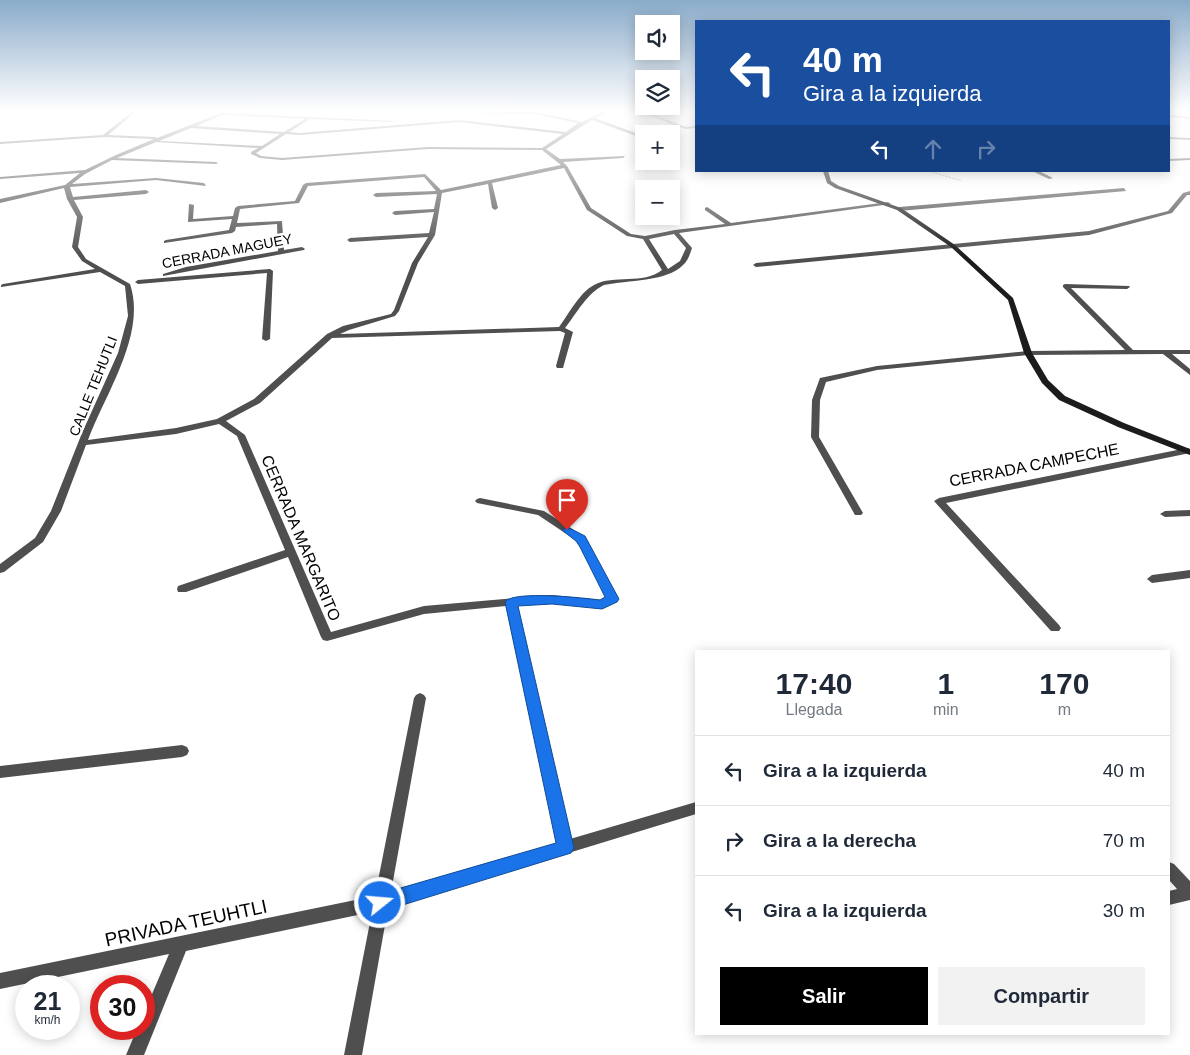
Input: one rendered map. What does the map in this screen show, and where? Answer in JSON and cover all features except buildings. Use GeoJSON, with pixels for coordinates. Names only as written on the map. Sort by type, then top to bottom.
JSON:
{"type":"FeatureCollection","features":[{"type":"Feature","properties":{"kind":"street"},"geometry":{"type":"LineString","coordinates":[[109,159],[87,170],[67,186],[70,199],[80,217],[75,248],[84,260],[128,285]]}},
{"type":"Feature","properties":{"kind":"street"},"geometry":{"type":"LineString","coordinates":[[157,159],[171,162],[216,163]]}},
{"type":"Feature","properties":{"kind":"street"},"geometry":{"type":"LineString","coordinates":[[558,160],[575,159]]}},
{"type":"Feature","properties":{"kind":"street"},"geometry":{"type":"LineString","coordinates":[[1170,160],[1185,159]]}},
{"type":"Feature","properties":{"kind":"street"},"geometry":{"type":"LineString","coordinates":[[558,160],[565,166],[589,209],[629,235],[645,238],[675,232],[888,204]]}},
{"type":"Feature","properties":{"kind":"street"},"geometry":{"type":"LineString","coordinates":[[376,195],[440,192],[490,183],[519,174],[565,166]]}},
{"type":"Feature","properties":{"kind":"street"},"geometry":{"type":"LineString","coordinates":[[0,178],[87,170]]}},
{"type":"Feature","properties":{"kind":"street"},"geometry":{"type":"LineString","coordinates":[[825,172],[829,182],[837,187],[899,209],[952,246],[1011,299],[1028,353],[1045,381],[1062,398],[1121,425],[1188,452]]}},
{"type":"Feature","properties":{"kind":"street"},"geometry":{"type":"LineString","coordinates":[[1036,172],[1051,178]]}},
{"type":"Feature","properties":{"kind":"street"},"geometry":{"type":"LineString","coordinates":[[166,242],[232,231],[238,208],[297,202],[306,185],[424,175],[440,192]]}},
{"type":"Feature","properties":{"kind":"street"},"geometry":{"type":"LineString","coordinates":[[0,201],[67,186],[164,180],[204,185]]}},
{"type":"Feature","properties":{"kind":"street"},"geometry":{"type":"LineString","coordinates":[[490,183],[495,208]]}},
{"type":"Feature","properties":{"kind":"street"},"geometry":{"type":"LineString","coordinates":[[899,209],[1124,190]]}},
{"type":"Feature","properties":{"kind":"street"},"geometry":{"type":"LineString","coordinates":[[70,199],[146,192]]}},
{"type":"Feature","properties":{"kind":"street"},"geometry":{"type":"LineString","coordinates":[[84,443],[176,431],[220,421],[257,401],[330,336],[346,328],[393,315],[397,310],[415,263],[432,235],[440,192]]}},
{"type":"Feature","properties":{"kind":"street"},"geometry":{"type":"LineString","coordinates":[[756,265],[1089,233],[1170,212],[1187,193]]}},
{"type":"Feature","properties":{"kind":"street"},"geometry":{"type":"LineString","coordinates":[[191,205],[190,221],[236,217]]}},
{"type":"Feature","properties":{"kind":"street"},"geometry":{"type":"LineString","coordinates":[[707,209],[730,225]]}},
{"type":"Feature","properties":{"kind":"street"},"geometry":{"type":"LineString","coordinates":[[395,212],[436,210]]}},
{"type":"Feature","properties":{"kind":"street"},"geometry":{"type":"LineString","coordinates":[[234,225],[280,222],[281,253]]}},
{"type":"Feature","properties":{"kind":"street"},"geometry":{"type":"LineString","coordinates":[[561,329],[594,288],[612,282],[655,276],[678,268],[684,262],[688,248],[675,232]]}},
{"type":"Feature","properties":{"kind":"street"},"geometry":{"type":"LineString","coordinates":[[350,240],[432,235]]}},
{"type":"Feature","properties":{"kind":"street"},"geometry":{"type":"LineString","coordinates":[[645,238],[666,270],[663,273]]}},
{"type":"Feature","properties":{"kind":"street","name":"CERRADA MAGUEY"},"geometry":{"type":"LineString","coordinates":[[128,285],[186,269],[302,249]]}},
{"type":"Feature","properties":{"kind":"street"},"geometry":{"type":"LineString","coordinates":[[3,286],[100,270]]}},
{"type":"Feature","properties":{"kind":"street"},"geometry":{"type":"LineString","coordinates":[[138,282],[270,270],[266,340]]}},
{"type":"Feature","properties":{"kind":"street","name":"CALLE TEHUTLI"},"geometry":{"type":"LineString","coordinates":[[0,569],[39,540],[56,511],[84,443],[86,433],[122,352],[131,316],[128,285]]}},
{"type":"Feature","properties":{"kind":"street"},"geometry":{"type":"LineString","coordinates":[[1126,286],[1065,286],[1132,353]]}},
{"type":"Feature","properties":{"kind":"street"},"geometry":{"type":"LineString","coordinates":[[330,336],[561,329],[569,332],[560,366]]}},
{"type":"Feature","properties":{"kind":"street"},"geometry":{"type":"LineString","coordinates":[[1165,352],[1190,373]]}},
{"type":"Feature","properties":{"kind":"street"},"geometry":{"type":"LineString","coordinates":[[858,514],[815,437],[816,400],[823,380],[877,368],[1028,353],[1190,352]]}},
{"type":"Feature","properties":{"kind":"street","name":"CERRADA MARGARITO"},"geometry":{"type":"LineString","coordinates":[[220,421],[241,435],[327,637],[424,610],[511,602]]}},
{"type":"Feature","properties":{"kind":"street","name":"CERRADA CAMPECHE"},"geometry":{"type":"LineString","coordinates":[[1054,628],[939,501],[1188,452]]}},
{"type":"Feature","properties":{"kind":"street"},"geometry":{"type":"LineString","coordinates":[[480,501],[541,514],[580,539],[612,599],[602,604],[552,599],[511,602],[565,848]]}},
{"type":"Feature","properties":{"kind":"street"},"geometry":{"type":"LineString","coordinates":[[1165,514],[1190,513]]}},
{"type":"Feature","properties":{"kind":"street"},"geometry":{"type":"LineString","coordinates":[[182,589],[290,552]]}},
{"type":"Feature","properties":{"kind":"street"},"geometry":{"type":"LineString","coordinates":[[0,561],[12,560]]}},
{"type":"Feature","properties":{"kind":"street"},"geometry":{"type":"LineString","coordinates":[[1152,579],[1190,574]]}},
{"type":"Feature","properties":{"kind":"street"},"geometry":{"type":"LineString","coordinates":[[353,1055],[380,903],[420,698]]}},
{"type":"Feature","properties":{"kind":"street"},"geometry":{"type":"LineString","coordinates":[[0,772],[182,750]]}},
{"type":"Feature","properties":{"kind":"street","name":"PRIVADA TEUHTLI"},"geometry":{"type":"LineString","coordinates":[[0,981],[380,903],[695,808]]}},
{"type":"Feature","properties":{"kind":"street"},"geometry":{"type":"LineString","coordinates":[[1170,870],[1190,892],[1170,898]]}},
{"type":"Feature","properties":{"kind":"street"},"geometry":{"type":"LineString","coordinates":[[136,1055],[181,944]]}},
{"type":"Feature","properties":{"kind":"path"},"geometry":{"type":"LineString","coordinates":[[932,172],[962,181]]}},
{"type":"Feature","properties":{"kind":"route"},"geometry":{"type":"LineString","coordinates":[[380,903],[565,848],[511,602],[552,599],[602,604],[608,603],[612,599],[586,547],[580,539],[567,530]]}}]}
